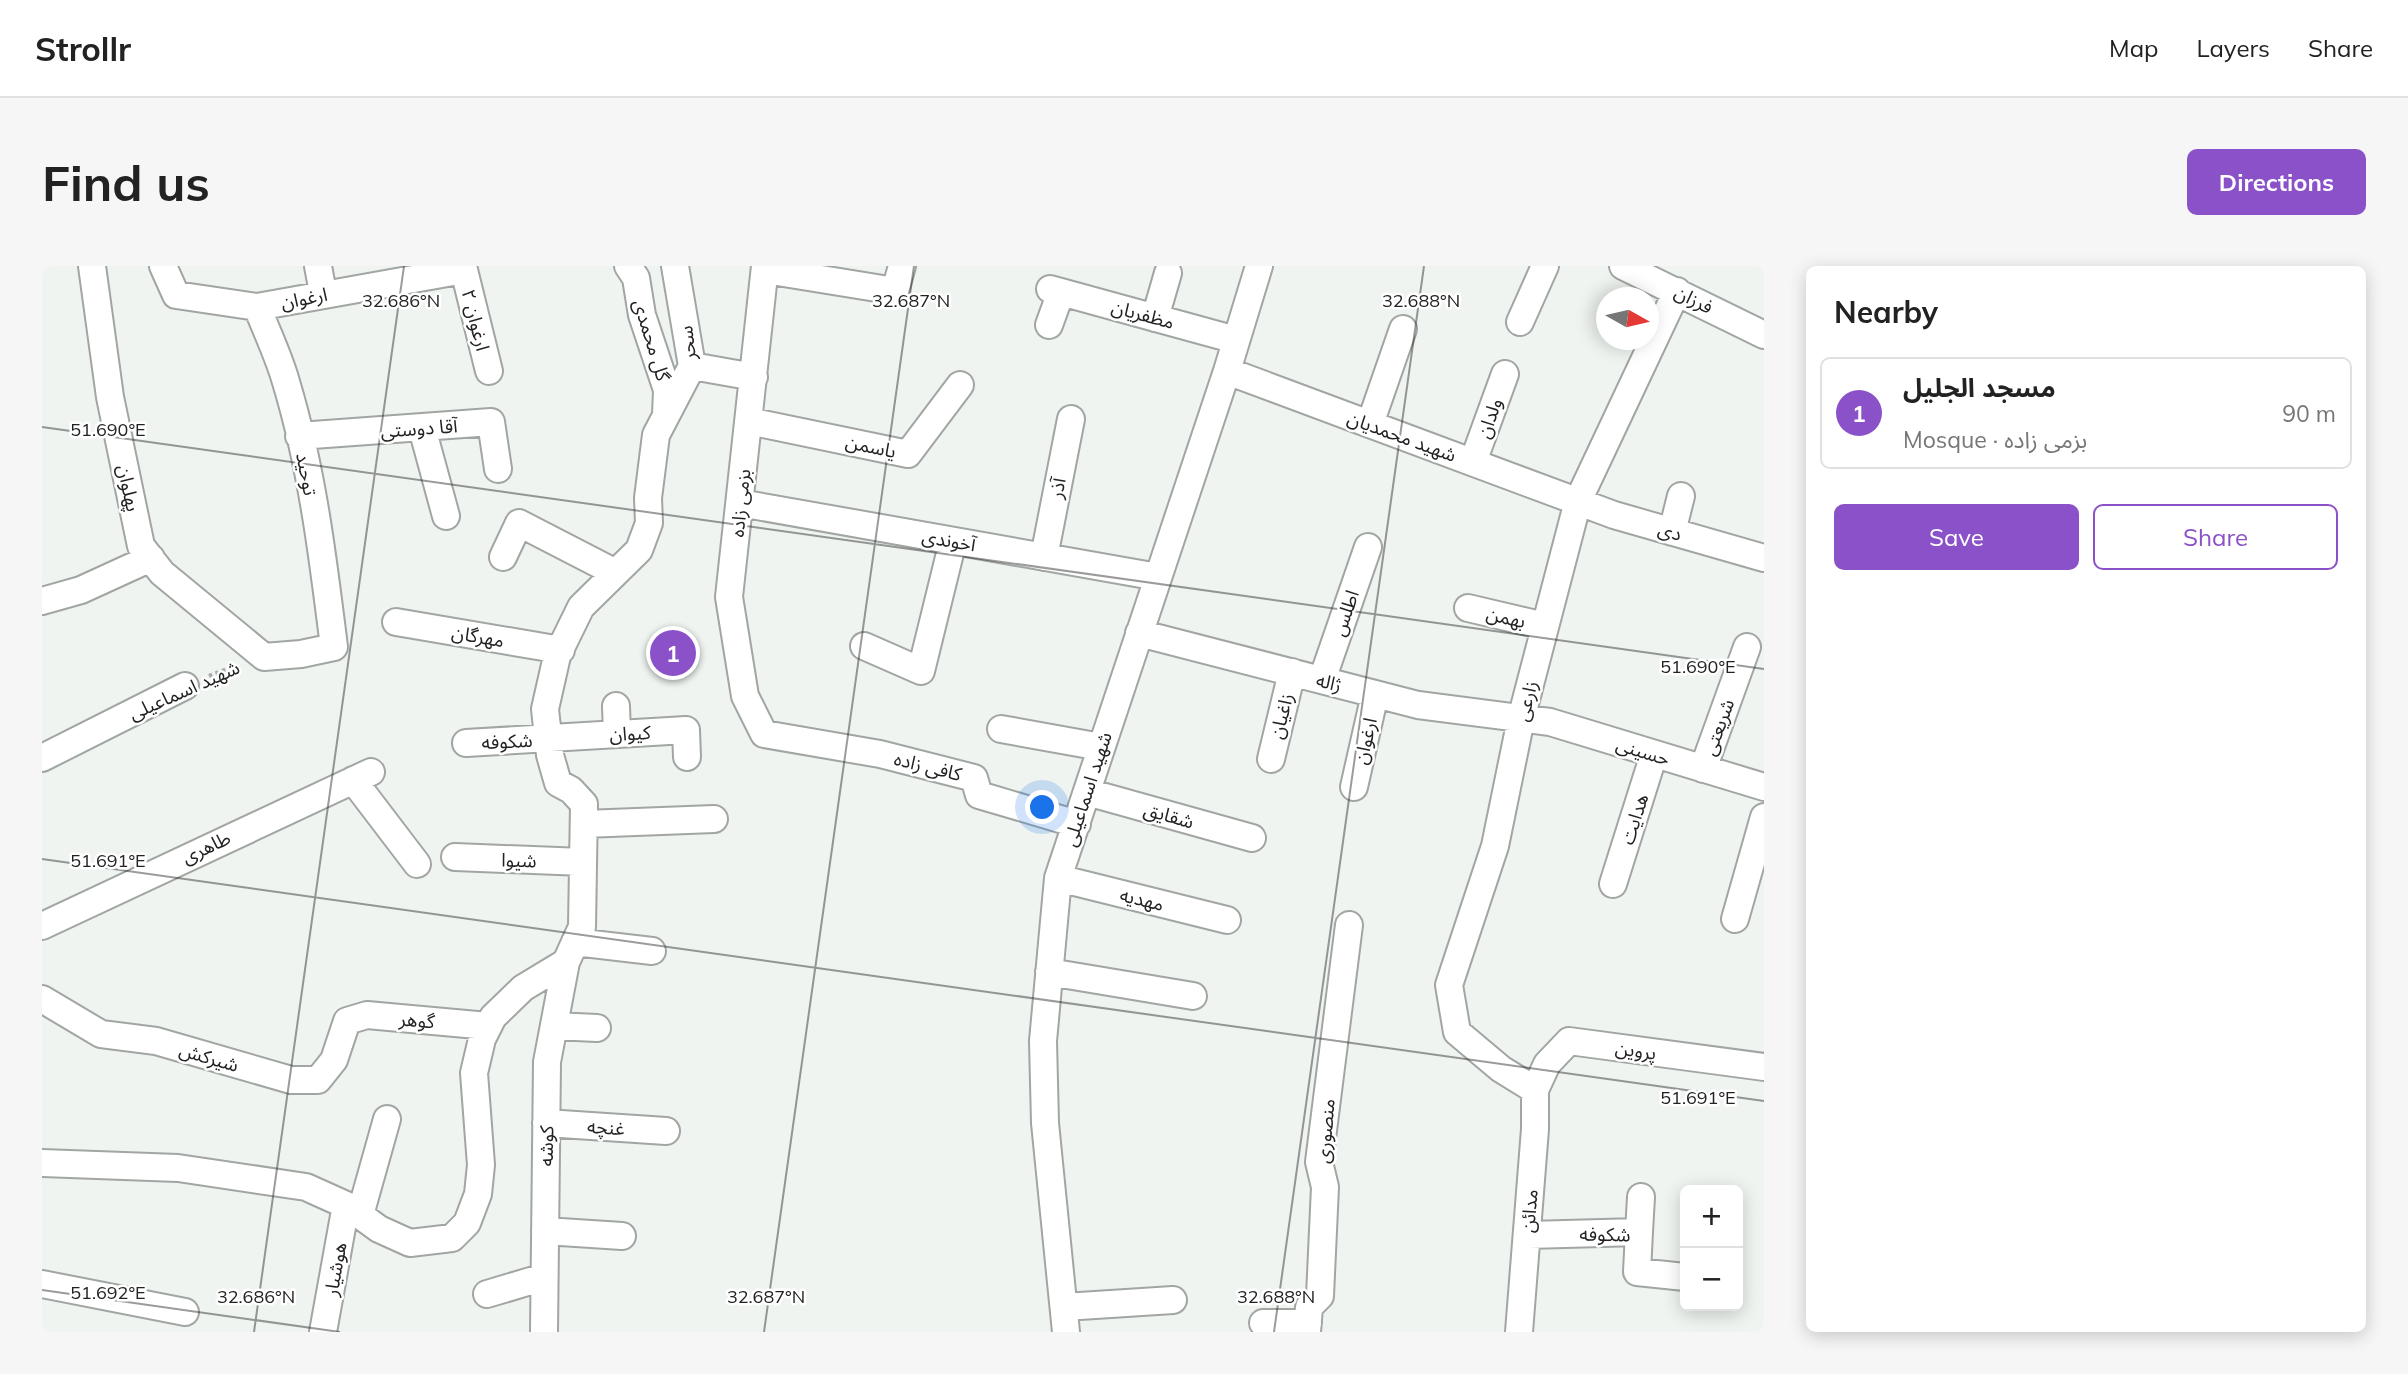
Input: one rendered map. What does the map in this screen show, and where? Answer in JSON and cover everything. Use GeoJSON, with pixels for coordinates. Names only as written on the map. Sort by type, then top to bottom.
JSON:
{"type":"FeatureCollection","features":[{"type":"Feature","properties":{"kind":"street","name":"پهلوان"},"geometry":{"type":"LineString","coordinates":[[92,266],[110,397],[141,546],[162,573],[264,657]]}},
{"type":"Feature","properties":{"kind":"street","name":"ارغوان"},"geometry":{"type":"LineString","coordinates":[[163,266],[176,295],[257,307],[463,268]]}},
{"type":"Feature","properties":{"kind":"street"},"geometry":{"type":"LineString","coordinates":[[318,266],[323,293]]}},
{"type":"Feature","properties":{"kind":"street","name":"گل محمدی"},"geometry":{"type":"LineString","coordinates":[[628,266],[636,278],[642,315],[667,390],[666,415]]}},
{"type":"Feature","properties":{"kind":"street","name":"سحر"},"geometry":{"type":"LineString","coordinates":[[666,415],[692,366],[675,266]]}},
{"type":"Feature","properties":{"kind":"street"},"geometry":{"type":"LineString","coordinates":[[765,268],[895,291],[902,266]]}},
{"type":"Feature","properties":{"kind":"street","name":"شهید اسماعیلی"},"geometry":{"type":"LineString","coordinates":[[1065,1319],[1045,1123],[1042,1041],[1058,878],[1227,371],[1259,266]]}},
{"type":"Feature","properties":{"kind":"street"},"geometry":{"type":"LineString","coordinates":[[1520,322],[1545,266]]}},
{"type":"Feature","properties":{"kind":"street","name":"فرزان"},"geometry":{"type":"LineString","coordinates":[[1623,266],[1653,271],[1677,291],[1764,335]]}},
{"type":"Feature","properties":{"kind":"street","name":"ارغوان ۲"},"geometry":{"type":"LineString","coordinates":[[463,268],[489,371]]}},
{"type":"Feature","properties":{"kind":"street","name":"بزمی زاده"},"geometry":{"type":"LineString","coordinates":[[764,734],[745,696],[729,597],[765,268]]}},
{"type":"Feature","properties":{"kind":"street"},"geometry":{"type":"LineString","coordinates":[[1155,318],[1168,273]]}},
{"type":"Feature","properties":{"kind":"street","name":"مظفریان"},"geometry":{"type":"LineString","coordinates":[[1049,325],[1055,290],[1236,340]]}},
{"type":"Feature","properties":{"kind":"street","name":"زارعی"},"geometry":{"type":"LineString","coordinates":[[1535,1090],[1501,1069],[1457,1032],[1449,985],[1495,846],[1521,719],[1578,501],[1677,291]]}},
{"type":"Feature","properties":{"kind":"street","name":"توحید"},"geometry":{"type":"LineString","coordinates":[[257,307],[286,382],[299,436],[325,578],[334,647]]}},
{"type":"Feature","properties":{"kind":"street"},"geometry":{"type":"LineString","coordinates":[[1370,424],[1403,329]]}},
{"type":"Feature","properties":{"kind":"street"},"geometry":{"type":"LineString","coordinates":[[692,366],[754,377]]}},
{"type":"Feature","properties":{"kind":"street","name":"شهید محمدیان"},"geometry":{"type":"LineString","coordinates":[[1227,371],[1578,501]]}},
{"type":"Feature","properties":{"kind":"street","name":"ولدان"},"geometry":{"type":"LineString","coordinates":[[1473,463],[1505,374]]}},
{"type":"Feature","properties":{"kind":"street","name":"یاسمن"},"geometry":{"type":"LineString","coordinates":[[749,421],[908,454],[960,385]]}},
{"type":"Feature","properties":{"kind":"street"},"geometry":{"type":"LineString","coordinates":[[548,738],[545,709],[561,650],[581,607],[639,550],[649,523],[648,498],[656,435],[666,415]]}},
{"type":"Feature","properties":{"kind":"street","name":"آذر"},"geometry":{"type":"LineString","coordinates":[[1044,557],[1071,419]]}},
{"type":"Feature","properties":{"kind":"street","name":"آقا دوستی"},"geometry":{"type":"LineString","coordinates":[[299,436],[491,422],[499,469]]}},
{"type":"Feature","properties":{"kind":"street"},"geometry":{"type":"LineString","coordinates":[[422,428],[446,516]]}},
{"type":"Feature","properties":{"kind":"street"},"geometry":{"type":"LineString","coordinates":[[1672,532],[1681,495]]}},
{"type":"Feature","properties":{"kind":"street","name":"دی"},"geometry":{"type":"LineString","coordinates":[[1578,501],[1764,558]]}},
{"type":"Feature","properties":{"kind":"street","name":"آخوندی"},"geometry":{"type":"LineString","coordinates":[[740,503],[1158,577]]}},
{"type":"Feature","properties":{"kind":"street"},"geometry":{"type":"LineString","coordinates":[[503,557],[520,523],[614,572]]}},
{"type":"Feature","properties":{"kind":"street"},"geometry":{"type":"LineString","coordinates":[[864,646],[920,671],[953,541]]}},
{"type":"Feature","properties":{"kind":"street","name":"اطلس"},"geometry":{"type":"LineString","coordinates":[[1322,680],[1368,547]]}},
{"type":"Feature","properties":{"kind":"street"},"geometry":{"type":"LineString","coordinates":[[42,601],[81,590],[151,558]]}},
{"type":"Feature","properties":{"kind":"street","name":"بهمن"},"geometry":{"type":"LineString","coordinates":[[1468,608],[1545,626]]}},
{"type":"Feature","properties":{"kind":"street","name":"مهرگان"},"geometry":{"type":"LineString","coordinates":[[396,622],[561,650]]}},
{"type":"Feature","properties":{"kind":"street","name":"ژاله"},"geometry":{"type":"LineString","coordinates":[[1139,633],[1418,705],[1521,719]]}},
{"type":"Feature","properties":{"kind":"street","name":"شهید اسماعیلی"},"geometry":{"type":"LineString","coordinates":[[264,657],[301,654],[334,647]]}},
{"type":"Feature","properties":{"kind":"street","name":"شریعتی"},"geometry":{"type":"LineString","coordinates":[[1703,769],[1747,647]]}},
{"type":"Feature","properties":{"kind":"street","name":"زاغیان"},"geometry":{"type":"LineString","coordinates":[[1271,759],[1292,673]]}},
{"type":"Feature","properties":{"kind":"street","name":"شهید اسماعیلی"},"geometry":{"type":"LineString","coordinates":[[42,758],[185,686]]}},
{"type":"Feature","properties":{"kind":"street","name":"ارغوان"},"geometry":{"type":"LineString","coordinates":[[1354,787],[1376,694]]}},
{"type":"Feature","properties":{"kind":"street"},"geometry":{"type":"LineString","coordinates":[[616,706],[617,734]]}},
{"type":"Feature","properties":{"kind":"street","name":"حسینی"},"geometry":{"type":"LineString","coordinates":[[1521,719],[1549,722],[1764,787]]}},
{"type":"Feature","properties":{"kind":"street","name":"کیوان"},"geometry":{"type":"LineString","coordinates":[[548,738],[686,730],[687,757]]}},
{"type":"Feature","properties":{"kind":"street"},"geometry":{"type":"LineString","coordinates":[[1001,730],[1101,747]]}},
{"type":"Feature","properties":{"kind":"street","name":"کافی زاده"},"geometry":{"type":"LineString","coordinates":[[764,734],[880,754],[974,778],[979,795],[1077,824]]}},
{"type":"Feature","properties":{"kind":"street","name":"شکوفه"},"geometry":{"type":"LineString","coordinates":[[466,743],[548,738]]}},
{"type":"Feature","properties":{"kind":"street","name":"کوشه"},"geometry":{"type":"LineString","coordinates":[[544,1332],[547,1062],[571,952],[582,927],[584,824],[584,804],[571,790],[558,783],[548,738]]}},
{"type":"Feature","properties":{"kind":"street","name":"هدایت"},"geometry":{"type":"LineString","coordinates":[[1613,884],[1654,754]]}},
{"type":"Feature","properties":{"kind":"street","name":"طاهری"},"geometry":{"type":"LineString","coordinates":[[42,926],[362,776],[417,864]]}},
{"type":"Feature","properties":{"kind":"street","name":"شقایق"},"geometry":{"type":"LineString","coordinates":[[1087,792],[1252,838]]}},
{"type":"Feature","properties":{"kind":"street"},"geometry":{"type":"LineString","coordinates":[[1735,919],[1764,817]]}},
{"type":"Feature","properties":{"kind":"street"},"geometry":{"type":"LineString","coordinates":[[584,824],[714,819]]}},
{"type":"Feature","properties":{"kind":"street","name":"شیوا"},"geometry":{"type":"LineString","coordinates":[[455,857],[583,862]]}},
{"type":"Feature","properties":{"kind":"street","name":"مهدیه"},"geometry":{"type":"LineString","coordinates":[[1058,878],[1227,920]]}},
{"type":"Feature","properties":{"kind":"street","name":"منصوری"},"geometry":{"type":"LineString","coordinates":[[1308,1327],[1309,1307],[1320,1296],[1325,1187],[1319,1162],[1349,926]]}},
{"type":"Feature","properties":{"kind":"street"},"geometry":{"type":"LineString","coordinates":[[42,1163],[178,1168],[306,1187],[353,1210],[379,1229],[410,1243],[452,1238],[467,1223],[478,1194],[481,1165],[474,1073],[482,1039],[493,1017],[523,988],[571,952],[652,951]]}},
{"type":"Feature","properties":{"kind":"street"},"geometry":{"type":"LineString","coordinates":[[1049,972],[1193,996]]}},
{"type":"Feature","properties":{"kind":"street","name":"شیرکش"},"geometry":{"type":"LineString","coordinates":[[42,999],[101,1034],[156,1041],[291,1080],[318,1080],[334,1060],[347,1021]]}},
{"type":"Feature","properties":{"kind":"street","name":"گوهر"},"geometry":{"type":"LineString","coordinates":[[347,1021],[367,1015],[488,1026]]}},
{"type":"Feature","properties":{"kind":"street"},"geometry":{"type":"LineString","coordinates":[[554,1027],[597,1028]]}},
{"type":"Feature","properties":{"kind":"street","name":"پروین"},"geometry":{"type":"LineString","coordinates":[[1535,1090],[1547,1064],[1569,1041],[1764,1067]]}},
{"type":"Feature","properties":{"kind":"street","name":"مدائن"},"geometry":{"type":"LineString","coordinates":[[1519,1332],[1528,1234],[1535,1090]]}},
{"type":"Feature","properties":{"kind":"street","name":"هوشیار"},"geometry":{"type":"LineString","coordinates":[[323,1332],[353,1210],[387,1119]]}},
{"type":"Feature","properties":{"kind":"street","name":"غنچه"},"geometry":{"type":"LineString","coordinates":[[547,1122],[666,1131]]}},
{"type":"Feature","properties":{"kind":"street"},"geometry":{"type":"LineString","coordinates":[[1639,1232],[1641,1198]]}},
{"type":"Feature","properties":{"kind":"street"},"geometry":{"type":"LineString","coordinates":[[545,1231],[622,1236]]}},
{"type":"Feature","properties":{"kind":"street","name":"شکوفه"},"geometry":{"type":"LineString","coordinates":[[1528,1234],[1639,1232],[1637,1272],[1680,1276]]}},
{"type":"Feature","properties":{"kind":"street"},"geometry":{"type":"LineString","coordinates":[[487,1294],[544,1277]]}},
{"type":"Feature","properties":{"kind":"street"},"geometry":{"type":"LineString","coordinates":[[42,1283],[185,1312]]}},
{"type":"Feature","properties":{"kind":"street"},"geometry":{"type":"LineString","coordinates":[[1065,1319],[1173,1300]]}},
{"type":"Feature","properties":{"kind":"street"},"geometry":{"type":"LineString","coordinates":[[1263,1323],[1308,1327]]}},
{"type":"Feature","properties":{"kind":"path","name":"شهید اسماعیلی"},"geometry":{"type":"LineString","coordinates":[[185,686],[264,657]]}},
{"type":"Feature","properties":{"kind":"place","name":"مسجد الجلیل"},"geometry":{"type":"Point","coordinates":[673,653]}}]}
